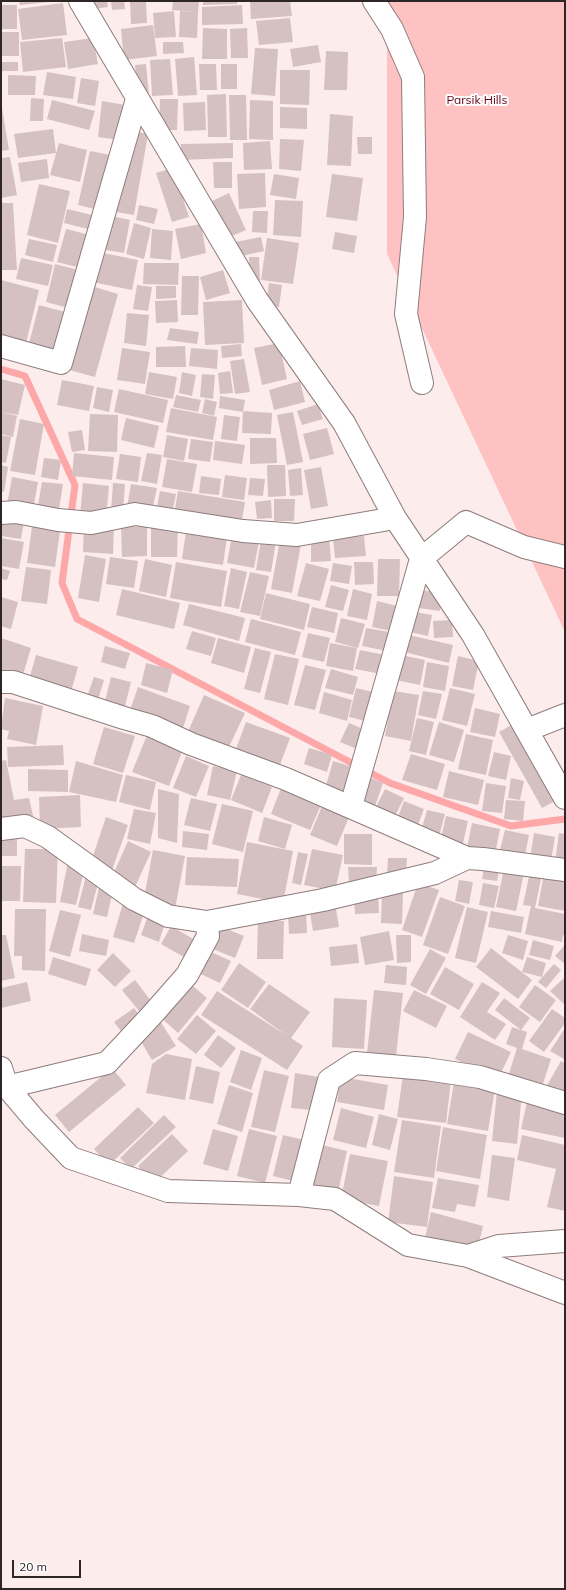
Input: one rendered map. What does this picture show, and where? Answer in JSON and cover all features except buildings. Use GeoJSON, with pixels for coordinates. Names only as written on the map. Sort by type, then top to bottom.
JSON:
{"type":"FeatureCollection","features":[{"type":"Feature","properties":{"kind":"street"},"geometry":{"type":"LineString","coordinates":[[80,1],[257,300],[344,423],[395,518],[473,635],[565,798]]}},
{"type":"Feature","properties":{"kind":"street"},"geometry":{"type":"LineString","coordinates":[[374,1],[392,29],[413,77],[414,217],[406,314],[422,383]]}},
{"type":"Feature","properties":{"kind":"street"},"geometry":{"type":"LineString","coordinates":[[1,346],[61,363],[137,99]]}},
{"type":"Feature","properties":{"kind":"street"},"geometry":{"type":"LineString","coordinates":[[1,513],[16,512],[58,520],[91,523],[136,514],[243,531],[297,535],[395,518]]}},
{"type":"Feature","properties":{"kind":"street"},"geometry":{"type":"LineString","coordinates":[[351,806],[421,559],[466,522],[524,547],[565,557]]}},
{"type":"Feature","properties":{"kind":"street"},"geometry":{"type":"LineString","coordinates":[[1,682],[13,682],[152,726],[191,744],[286,779],[351,806],[467,858],[565,870]]}},
{"type":"Feature","properties":{"kind":"street"},"geometry":{"type":"LineString","coordinates":[[527,730],[565,715]]}},
{"type":"Feature","properties":{"kind":"street"},"geometry":{"type":"LineString","coordinates":[[1,829],[25,826],[48,837],[134,899],[168,916],[207,922],[323,900],[435,873],[467,858]]}},
{"type":"Feature","properties":{"kind":"street"},"geometry":{"type":"LineString","coordinates":[[207,922],[208,936],[187,975],[107,1063],[4,1077],[34,1119],[71,1158],[168,1191],[299,1195],[335,1199],[408,1245],[468,1256],[565,1293]]}},
{"type":"Feature","properties":{"kind":"street"},"geometry":{"type":"LineString","coordinates":[[299,1195],[329,1080],[355,1063],[426,1069],[480,1077],[565,1103]]}},
{"type":"Feature","properties":{"kind":"street"},"geometry":{"type":"LineString","coordinates":[[468,1256],[499,1246],[565,1241]]}},
{"type":"Feature","properties":{"kind":"green space","name":"Parsik Hills"},"geometry":{"type":"Polygon","coordinates":[[[387,1],[565,1],[565,632],[387,254],[387,1]]]}},
{"type":"Feature","properties":{"kind":"waterway"},"geometry":{"type":"LineString","coordinates":[[1,369],[25,376],[75,485],[62,583],[77,619],[390,783],[511,826],[565,819]]}}]}
